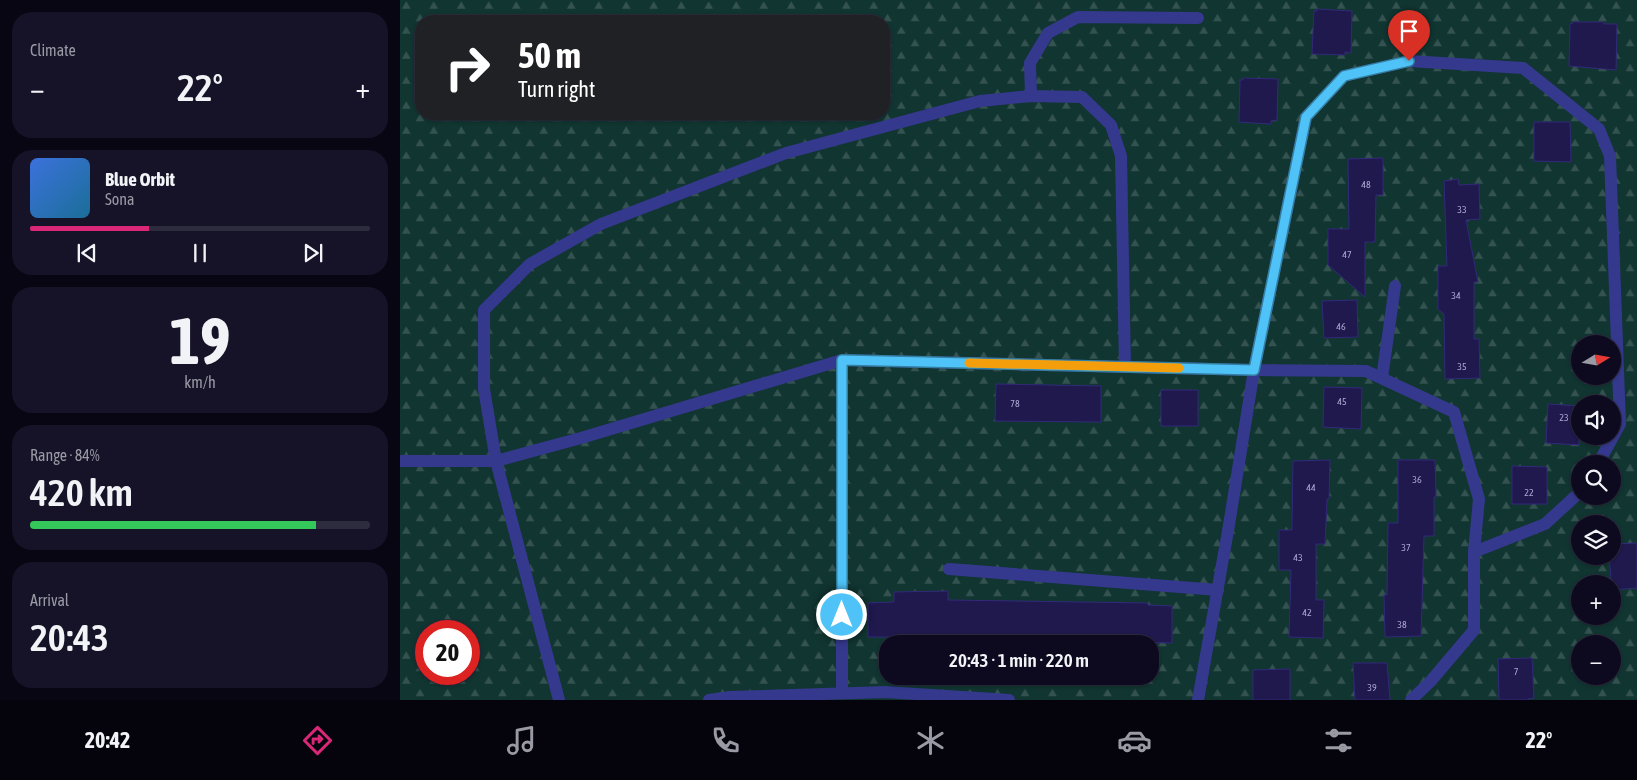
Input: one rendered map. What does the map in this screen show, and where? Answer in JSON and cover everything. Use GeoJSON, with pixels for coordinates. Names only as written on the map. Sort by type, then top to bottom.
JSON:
{"type":"FeatureCollection","features":[{"type":"Feature","properties":{"kind":"lane"},"geometry":{"type":"LineString","coordinates":[[1031,96],[1030,63],[1048,33],[1078,17],[1198,18]]}},
{"type":"Feature","properties":{"kind":"lane"},"geometry":{"type":"LineString","coordinates":[[1198,700],[1254,370],[1306,117],[1344,76],[1409,61],[1522,68],[1599,129],[1610,156],[1620,424],[1603,455]]}},
{"type":"Feature","properties":{"kind":"lane"},"geometry":{"type":"LineString","coordinates":[[559,700],[496,461],[484,389],[484,310],[530,264],[601,224],[786,153],[980,101],[1031,96],[1082,97],[1111,125],[1121,156],[1125,367]]}},
{"type":"Feature","properties":{"kind":"lane"},"geometry":{"type":"LineString","coordinates":[[1382,378],[1395,286]]}},
{"type":"Feature","properties":{"kind":"lane"},"geometry":{"type":"LineString","coordinates":[[842,360],[842,693]]}},
{"type":"Feature","properties":{"kind":"lane"},"geometry":{"type":"LineString","coordinates":[[400,461],[496,461],[842,360],[1366,371],[1454,412],[1479,500],[1474,552],[1474,630],[1430,682],[1411,700]]}},
{"type":"Feature","properties":{"kind":"lane"},"geometry":{"type":"LineString","coordinates":[[1474,552],[1545,524],[1571,500]]}},
{"type":"Feature","properties":{"kind":"lane"},"geometry":{"type":"LineString","coordinates":[[949,570],[1218,590]]}},
{"type":"Feature","properties":{"kind":"lane"},"geometry":{"type":"LineString","coordinates":[[709,700],[730,697],[885,692],[1009,700]]}},
{"type":"Feature","properties":{"kind":"green space"},"geometry":{"type":"Polygon","coordinates":[[[400,0],[1637,0],[1637,700],[400,700],[400,0]]]}},
{"type":"Feature","properties":{"kind":"building"},"geometry":{"type":"Polygon","coordinates":[[[1317,9],[1352,11],[1351,53],[1345,52],[1345,55],[1312,54],[1314,11],[1317,11],[1317,9]]]}},
{"type":"Feature","properties":{"kind":"building"},"geometry":{"type":"Polygon","coordinates":[[[1573,22],[1617,24],[1616,70],[1569,66],[1570,24],[1573,22]]]}},
{"type":"Feature","properties":{"kind":"building"},"geometry":{"type":"Polygon","coordinates":[[[1243,78],[1278,79],[1277,120],[1271,121],[1271,124],[1239,122],[1240,80],[1243,80],[1243,78]]]}},
{"type":"Feature","properties":{"kind":"building"},"geometry":{"type":"Polygon","coordinates":[[[1534,122],[1570,122],[1571,162],[1534,161],[1534,122]]]}},
{"type":"Feature","properties":{"kind":"building"},"geometry":{"type":"Polygon","coordinates":[[[1383,158],[1383,195],[1376,195],[1375,242],[1365,242],[1365,297],[1328,265],[1328,229],[1349,229],[1348,159],[1383,158]]]}},
{"type":"Feature","properties":{"kind":"building"},"geometry":{"type":"Polygon","coordinates":[[[1458,179],[1459,185],[1479,184],[1480,219],[1466,220],[1478,282],[1474,282],[1474,339],[1479,339],[1480,378],[1445,379],[1444,314],[1438,309],[1438,266],[1447,266],[1444,181],[1458,179]]]}},
{"type":"Feature","properties":{"kind":"building"},"geometry":{"type":"Polygon","coordinates":[[[1357,300],[1358,337],[1324,338],[1322,301],[1357,300]]]}},
{"type":"Feature","properties":{"kind":"building"},"geometry":{"type":"Polygon","coordinates":[[[996,384],[1101,386],[1101,422],[995,421],[996,384]]]}},
{"type":"Feature","properties":{"kind":"building"},"geometry":{"type":"Polygon","coordinates":[[[1324,387],[1362,388],[1361,429],[1323,427],[1324,387]]]}},
{"type":"Feature","properties":{"kind":"building"},"geometry":{"type":"Polygon","coordinates":[[[1161,390],[1198,390],[1198,426],[1161,426],[1161,390]]]}},
{"type":"Feature","properties":{"kind":"building"},"geometry":{"type":"Polygon","coordinates":[[[1548,404],[1571,405],[1571,445],[1546,443],[1548,404]]]}},
{"type":"Feature","properties":{"kind":"building"},"geometry":{"type":"Polygon","coordinates":[[[1330,460],[1325,544],[1316,544],[1316,600],[1324,600],[1323,638],[1289,637],[1291,570],[1279,570],[1279,530],[1292,530],[1293,461],[1330,460]]]}},
{"type":"Feature","properties":{"kind":"building"},"geometry":{"type":"Polygon","coordinates":[[[1398,460],[1435,460],[1434,536],[1424,536],[1421,636],[1385,637],[1384,595],[1387,595],[1388,523],[1398,523],[1398,460]]]}},
{"type":"Feature","properties":{"kind":"building"},"geometry":{"type":"Polygon","coordinates":[[[1512,466],[1547,467],[1547,504],[1512,504],[1512,466]]]}},
{"type":"Feature","properties":{"kind":"building"},"geometry":{"type":"Polygon","coordinates":[[[1637,543],[1637,588],[1621,589],[1621,575],[1611,575],[1610,565],[1621,565],[1621,544],[1637,543]]]}},
{"type":"Feature","properties":{"kind":"building"},"geometry":{"type":"Polygon","coordinates":[[[948,591],[948,600],[1148,603],[1148,605],[1172,606],[1172,643],[1159,643],[1159,635],[879,635],[879,637],[868,637],[868,603],[894,602],[894,592],[948,591]]]}},
{"type":"Feature","properties":{"kind":"building"},"geometry":{"type":"Polygon","coordinates":[[[1532,658],[1534,698],[1528,700],[1499,700],[1498,659],[1532,658]]]}},
{"type":"Feature","properties":{"kind":"building"},"geometry":{"type":"Polygon","coordinates":[[[1353,663],[1387,663],[1390,700],[1355,700],[1353,663]]]}},
{"type":"Feature","properties":{"kind":"building"},"geometry":{"type":"Polygon","coordinates":[[[1290,669],[1290,700],[1253,700],[1253,670],[1290,669]]]}},
{"type":"Feature","properties":{"kind":"slow traffic"},"geometry":{"type":"LineString","coordinates":[[969,363],[1179,368]]}},
{"type":"Feature","properties":{"kind":"route"},"geometry":{"type":"LineString","coordinates":[[842,615],[842,360],[1254,370],[1306,117],[1344,76],[1409,61]]}}]}
